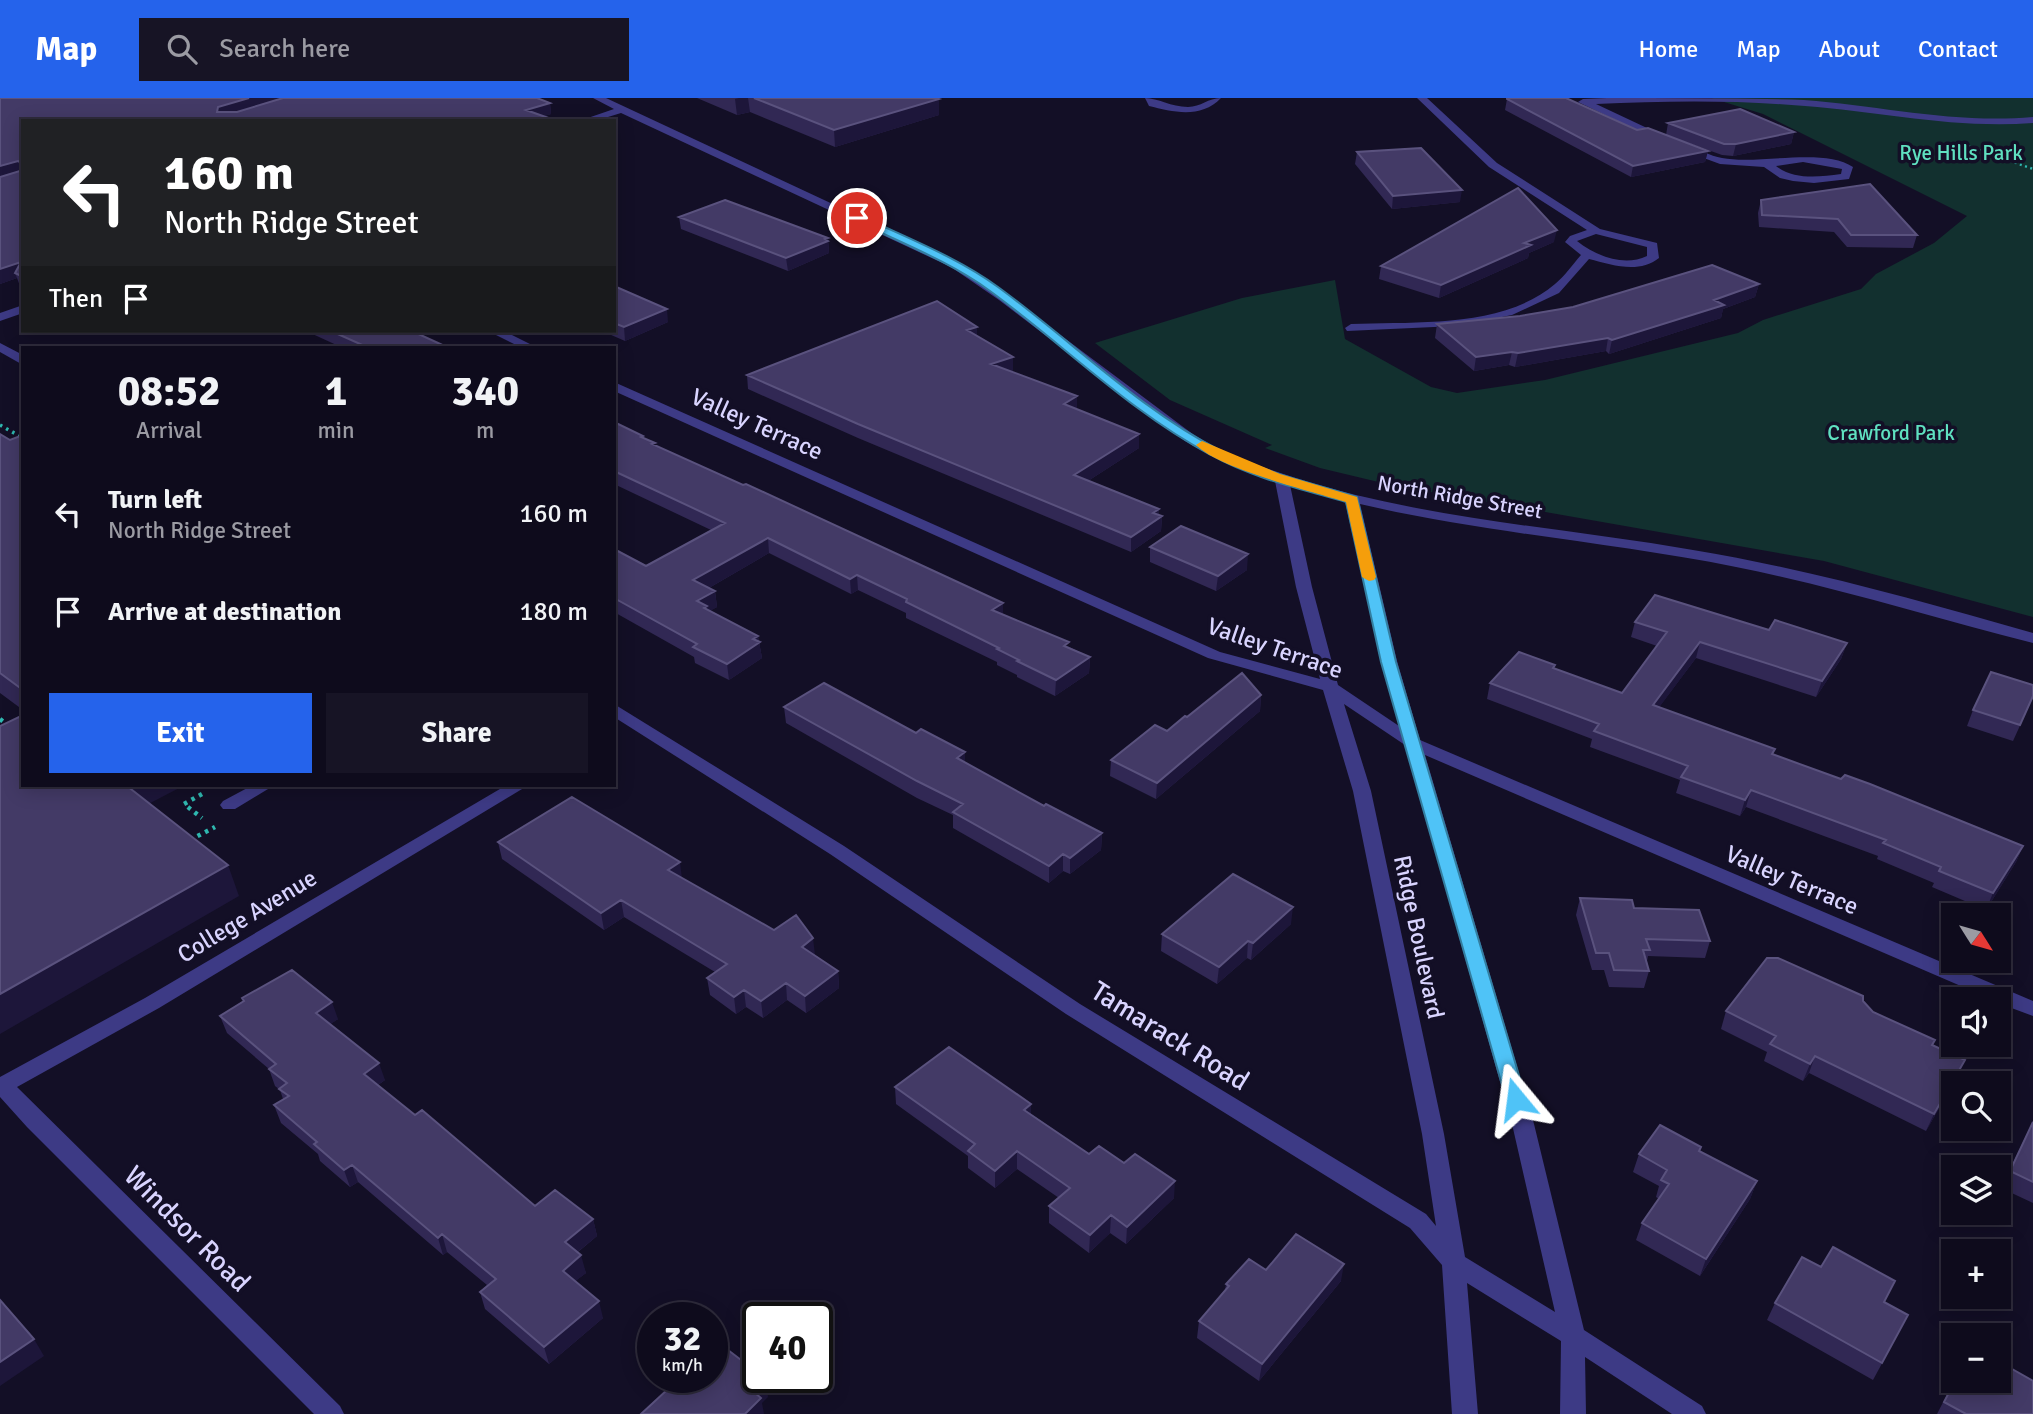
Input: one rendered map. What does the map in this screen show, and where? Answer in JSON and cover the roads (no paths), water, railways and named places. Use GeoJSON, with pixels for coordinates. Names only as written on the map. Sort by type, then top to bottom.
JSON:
{"type":"FeatureCollection","features":[{"type":"Feature","properties":{"kind":"street","name":"North Ridge Street"},"geometry":{"type":"LineString","coordinates":[[598,98],[955,265],[992,288],[1173,427],[1217,454],[1282,479],[1352,500],[1518,529],[1707,556],[1838,585],[2033,638]]}},
{"type":"Feature","properties":{"kind":"street"},"geometry":{"type":"LineString","coordinates":[[1150,98],[1152,104],[1179,110],[1199,108],[1216,98]]}},
{"type":"Feature","properties":{"kind":"street"},"geometry":{"type":"LineString","coordinates":[[1422,98],[1493,165],[1596,231],[1654,245],[1653,258],[1645,263],[1629,264],[1587,255],[1571,243],[1574,238],[1596,231]]}},
{"type":"Feature","properties":{"kind":"street"},"geometry":{"type":"LineString","coordinates":[[1578,100],[1804,103],[1950,123],[2004,124],[2033,120]]}},
{"type":"Feature","properties":{"kind":"street"},"geometry":{"type":"LineString","coordinates":[[1578,100],[1663,140],[1720,161],[1767,164],[1803,159],[1848,167],[1845,177],[1808,181],[1775,172],[1767,164]]}},
{"type":"Feature","properties":{"kind":"street"},"geometry":{"type":"LineString","coordinates":[[591,119],[620,110]]}},
{"type":"Feature","properties":{"kind":"street"},"geometry":{"type":"LineString","coordinates":[[1351,328],[1455,323],[1495,317],[1557,289],[1587,255]]}},
{"type":"Feature","properties":{"kind":"street"},"geometry":{"type":"LineString","coordinates":[[0,317],[21,310]]}},
{"type":"Feature","properties":{"kind":"street"},"geometry":{"type":"LineString","coordinates":[[499,333],[528,346]]}},
{"type":"Feature","properties":{"kind":"street"},"geometry":{"type":"LineString","coordinates":[[0,347],[21,360]]}},
{"type":"Feature","properties":{"kind":"street","name":"Valley Terrace"},"geometry":{"type":"LineString","coordinates":[[616,387],[1214,655],[1330,687],[1415,744],[2033,1009]]}},
{"type":"Feature","properties":{"kind":"street","name":"Ridge Boulevard"},"geometry":{"type":"LineString","coordinates":[[1282,479],[1304,587],[1330,687],[1362,791],[1433,1135],[1454,1262],[1465,1414]]}},
{"type":"Feature","properties":{"kind":"street","name":"Ridge Boulevard"},"geometry":{"type":"LineString","coordinates":[[1352,500],[1389,662],[1415,744],[1523,1124],[1573,1336],[1573,1414]]}},
{"type":"Feature","properties":{"kind":"street","name":"Tamarack Road"},"geometry":{"type":"LineString","coordinates":[[620,719],[837,850],[1073,1009],[1418,1221],[1454,1262],[1693,1414]]}},
{"type":"Feature","properties":{"kind":"street"},"geometry":{"type":"LineString","coordinates":[[229,805],[262,787]]}},
{"type":"Feature","properties":{"kind":"street","name":"College Avenue"},"geometry":{"type":"LineString","coordinates":[[1,1086],[152,1003],[516,787]]}},
{"type":"Feature","properties":{"kind":"street","name":"Windsor Road"},"geometry":{"type":"LineString","coordinates":[[1,1086],[331,1414]]}},
{"type":"Feature","properties":{"kind":"park label","name":"Rye Hills Park"},"geometry":{"type":"Point","coordinates":[1961,153]}},
{"type":"Feature","properties":{"kind":"park label","name":"Crawford Park"},"geometry":{"type":"Point","coordinates":[1891,433]}}]}
